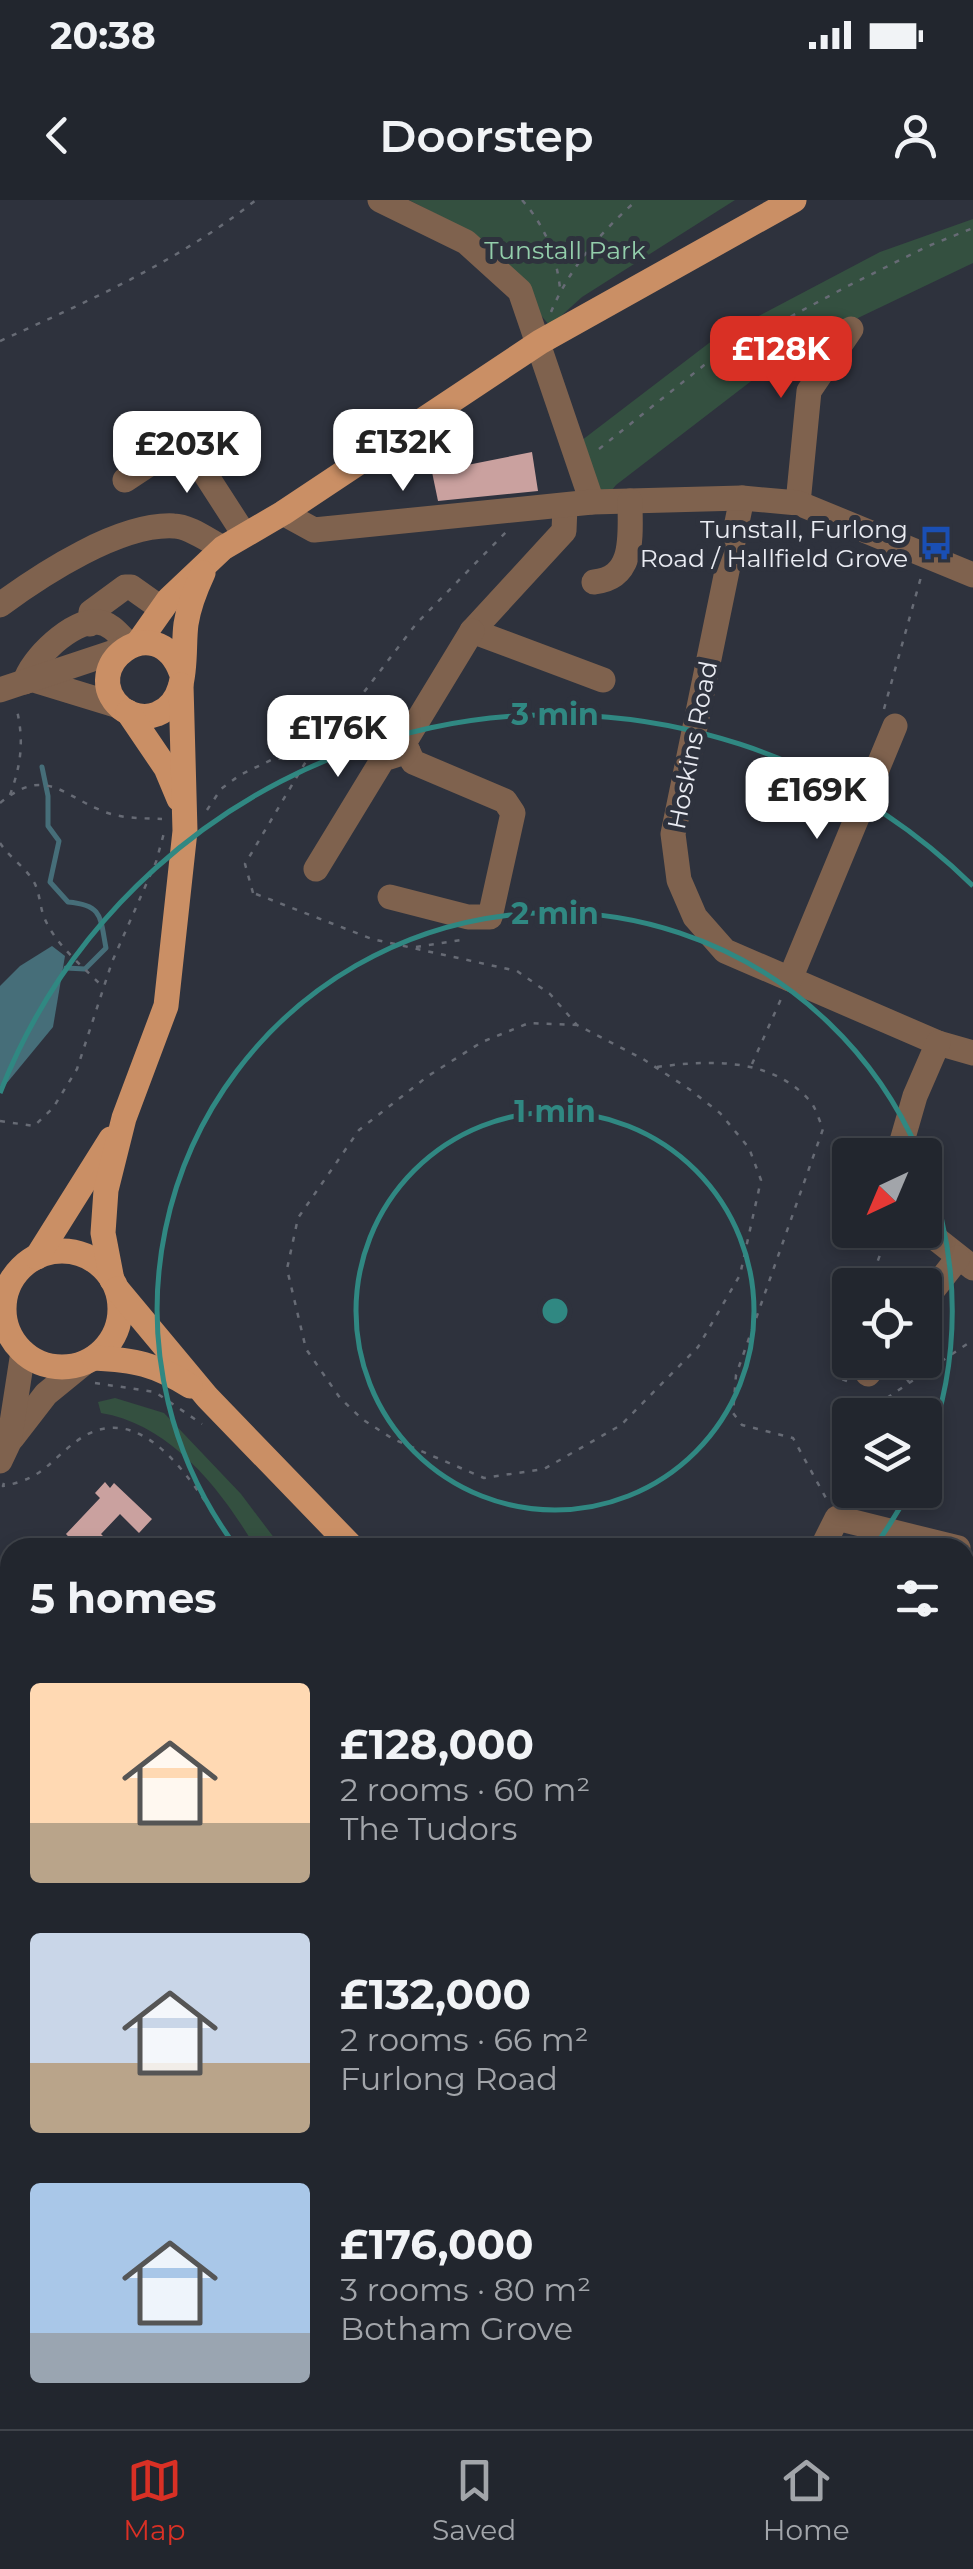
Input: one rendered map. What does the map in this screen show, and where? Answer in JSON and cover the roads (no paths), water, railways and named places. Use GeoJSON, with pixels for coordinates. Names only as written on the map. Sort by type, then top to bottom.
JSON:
{"type":"FeatureCollection","features":[{"type":"Feature","properties":{"kind":"main road"},"geometry":{"type":"LineString","coordinates":[[180,815],[166,768],[112,696],[108,675],[111,664],[162,609],[225,547],[283,513],[540,342],[794,200]]}},
{"type":"Feature","properties":{"kind":"main road"},"geometry":{"type":"LineString","coordinates":[[89,1368],[116,1330],[120,1308],[103,1233],[106,1190],[124,1118],[166,1006],[180,815],[181,679],[191,597],[225,547]]}},
{"type":"Feature","properties":{"kind":"main road"},"geometry":{"type":"LineString","coordinates":[[124,709],[150,716],[162,712],[172,704],[181,679],[172,654],[163,647],[131,646]]}},
{"type":"Feature","properties":{"kind":"main road"},"geometry":{"type":"LineString","coordinates":[[124,1118],[32,1259],[12,1280],[4,1300],[9,1333],[13,1344],[44,1364],[89,1368],[138,1360],[163,1369],[207,1396]]}},
{"type":"Feature","properties":{"kind":"main road"},"geometry":{"type":"LineString","coordinates":[[0,1263],[67,1251],[86,1256],[102,1268],[207,1396],[344,1538]]}},
{"type":"Feature","properties":{"kind":"street"},"geometry":{"type":"LineString","coordinates":[[380,200],[466,242],[520,290],[592,502]]}},
{"type":"Feature","properties":{"kind":"street"},"geometry":{"type":"LineString","coordinates":[[798,504],[809,391],[852,329]]}},
{"type":"Feature","properties":{"kind":"street"},"geometry":{"type":"LineString","coordinates":[[125,480],[184,441],[225,547]]}},
{"type":"Feature","properties":{"kind":"street"},"geometry":{"type":"LineString","coordinates":[[283,513],[314,530],[592,502],[742,498],[798,504],[973,575]]}},
{"type":"Feature","properties":{"kind":"street","name":"Hoskins Road"},"geometry":{"type":"LineString","coordinates":[[742,498],[673,834],[679,880],[695,917],[725,951],[973,1054]]}},
{"type":"Feature","properties":{"kind":"street"},"geometry":{"type":"LineString","coordinates":[[594,582],[610,580],[622,568],[628,551],[630,501]]}},
{"type":"Feature","properties":{"kind":"street"},"geometry":{"type":"LineString","coordinates":[[390,897],[468,917],[490,917],[513,813],[505,801],[413,762],[404,743],[472,631],[564,532],[565,506]]}},
{"type":"Feature","properties":{"kind":"street"},"geometry":{"type":"LineString","coordinates":[[0,605],[40,576],[107,542],[149,529],[177,525],[225,547]]}},
{"type":"Feature","properties":{"kind":"street"},"geometry":{"type":"LineString","coordinates":[[90,624],[91,612],[124,586],[162,609]]}},
{"type":"Feature","properties":{"kind":"street"},"geometry":{"type":"LineString","coordinates":[[90,624],[112,627],[131,646],[18,684],[39,654],[90,624]]}},
{"type":"Feature","properties":{"kind":"street"},"geometry":{"type":"LineString","coordinates":[[472,631],[603,680]]}},
{"type":"Feature","properties":{"kind":"street"},"geometry":{"type":"LineString","coordinates":[[18,684],[124,709]]}},
{"type":"Feature","properties":{"kind":"street"},"geometry":{"type":"LineString","coordinates":[[790,979],[895,726]]}},
{"type":"Feature","properties":{"kind":"street"},"geometry":{"type":"LineString","coordinates":[[316,869],[383,759],[408,752]]}},
{"type":"Feature","properties":{"kind":"street"},"geometry":{"type":"LineString","coordinates":[[903,1138],[915,1096],[938,1042]]}},
{"type":"Feature","properties":{"kind":"street"},"geometry":{"type":"LineString","coordinates":[[942,1244],[965,1263],[942,1284]]}},
{"type":"Feature","properties":{"kind":"street"},"geometry":{"type":"LineString","coordinates":[[5,1460],[13,1344]]}},
{"type":"Feature","properties":{"kind":"street"},"geometry":{"type":"LineString","coordinates":[[5,1460],[46,1394],[89,1368]]}},
{"type":"Feature","properties":{"kind":"street"},"geometry":{"type":"LineString","coordinates":[[827,1538],[837,1518],[918,1538]]}},
{"type":"Feature","properties":{"kind":"waterway"},"geometry":{"type":"LineString","coordinates":[[42,767],[48,796],[48,826],[59,841],[50,882],[68,902],[88,906],[98,914],[106,948],[85,969],[66,968]]}},
{"type":"Feature","properties":{"kind":"place","name":"Tunstall, Furlong Road / Hallfield Grove"},"geometry":{"type":"Point","coordinates":[936,543]}},
{"type":"Feature","properties":{"kind":"park label","name":"Tunstall Park"},"geometry":{"type":"Point","coordinates":[565,250]}}]}
